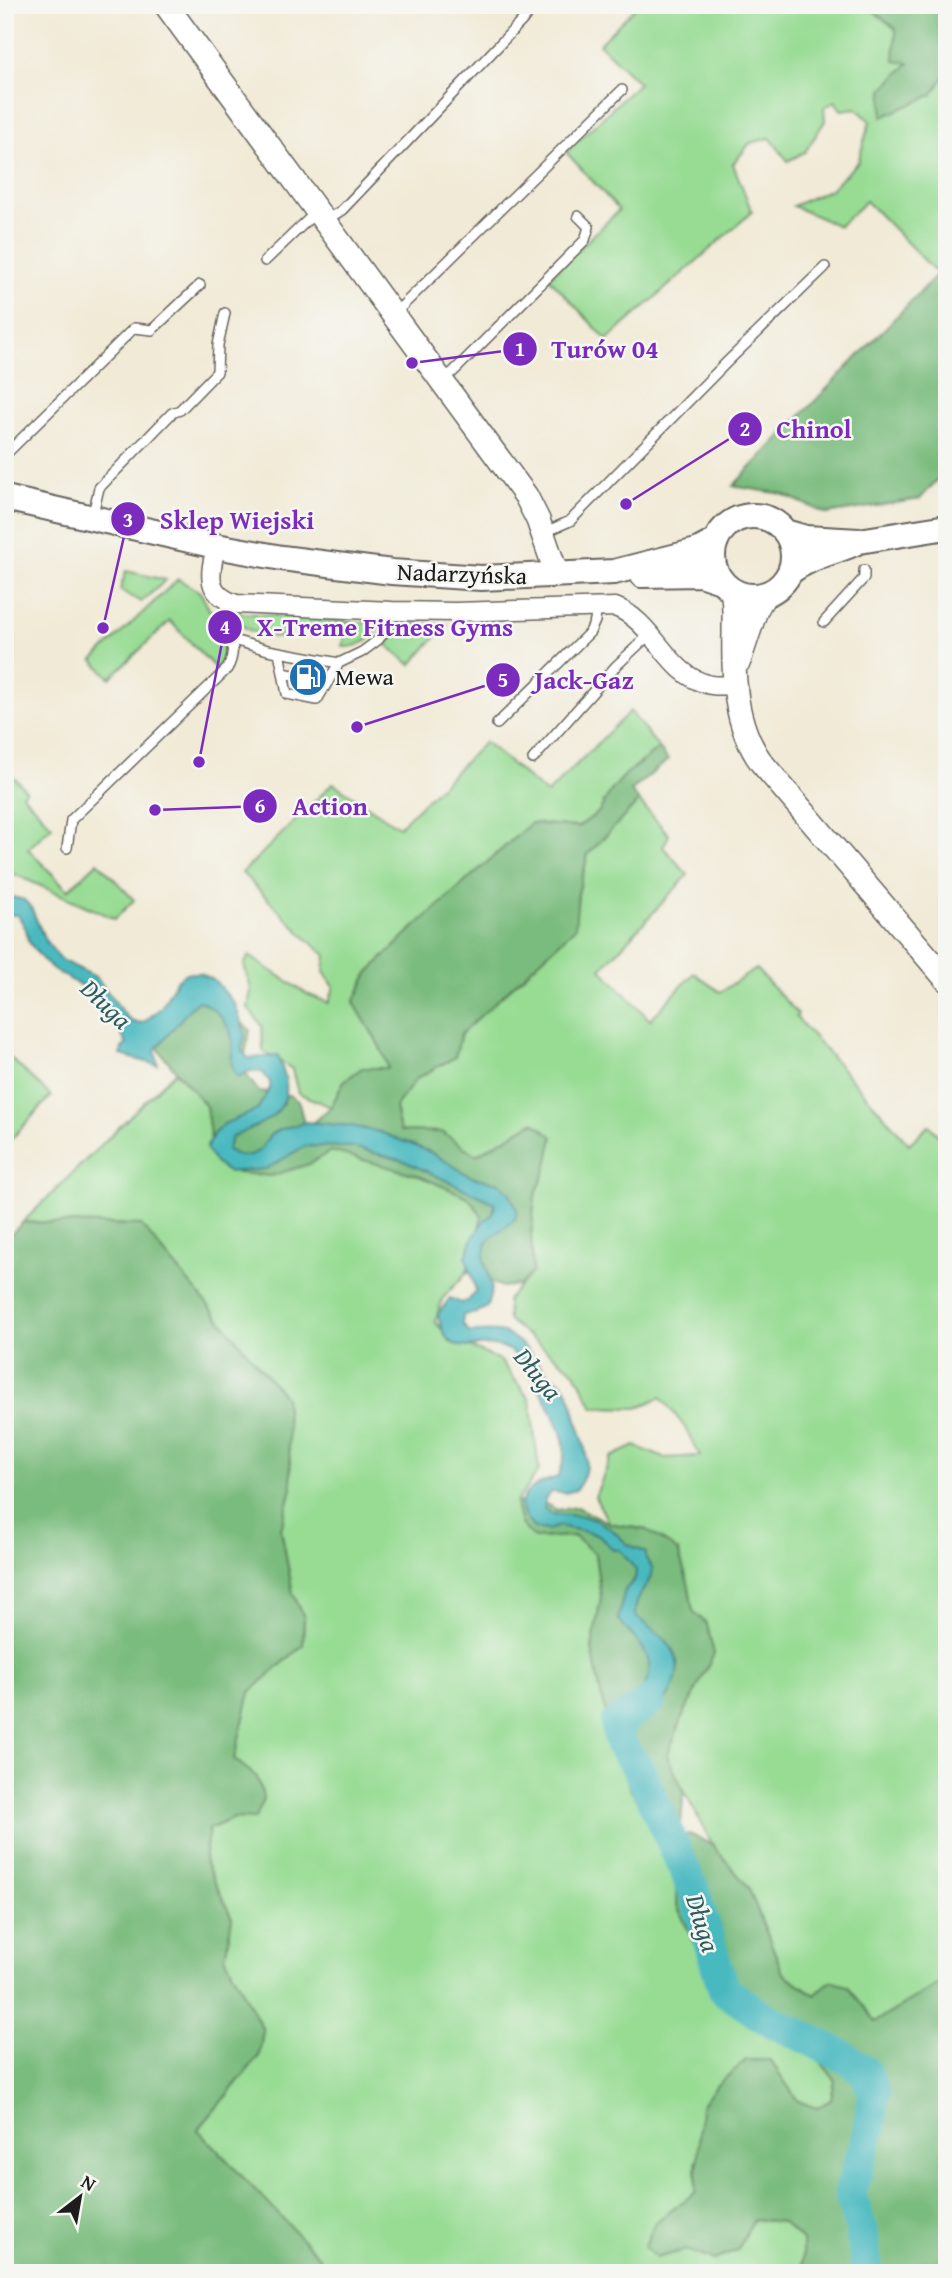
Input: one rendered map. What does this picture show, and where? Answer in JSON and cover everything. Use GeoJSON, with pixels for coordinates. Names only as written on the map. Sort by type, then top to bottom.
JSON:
{"type":"FeatureCollection","features":[{"type":"Feature","properties":{"kind":"main road","name":"Nadarzyńska"},"geometry":{"type":"LineString","coordinates":[[5,498],[216,546],[311,563],[481,578],[614,572],[642,575],[700,574],[726,585]]}},
{"type":"Feature","properties":{"kind":"main road"},"geometry":{"type":"LineString","coordinates":[[859,541],[809,559],[790,572],[777,588],[765,594],[744,595],[726,585],[713,561],[716,541],[729,525],[748,517],[768,520],[785,532],[806,538],[859,541],[947,527]]}},
{"type":"Feature","properties":{"kind":"main road"},"geometry":{"type":"LineString","coordinates":[[785,532],[793,551],[790,572]]}},
{"type":"Feature","properties":{"kind":"main road","name":"Nadarzyńska"},"geometry":{"type":"LineString","coordinates":[[614,572],[697,551],[716,541]]}},
{"type":"Feature","properties":{"kind":"street"},"geometry":{"type":"LineString","coordinates":[[166,5],[526,496],[543,533],[557,575]]}},
{"type":"Feature","properties":{"kind":"street"},"geometry":{"type":"LineString","coordinates":[[216,546],[212,583],[218,594],[228,601],[244,605],[455,612],[615,607],[634,616],[689,676],[715,686],[735,678]]}},
{"type":"Feature","properties":{"kind":"street"},"geometry":{"type":"LineString","coordinates":[[726,585],[734,607],[736,726],[761,762],[947,980]]}},
{"type":"Feature","properties":{"kind":"street"},"geometry":{"type":"LineString","coordinates":[[735,678],[756,610],[765,594]]}},
{"type":"Feature","properties":{"kind":"lane"},"geometry":{"type":"LineString","coordinates":[[265,261],[321,216],[342,210],[537,5]]}},
{"type":"Feature","properties":{"kind":"lane"},"geometry":{"type":"LineString","coordinates":[[393,315],[622,90]]}},
{"type":"Feature","properties":{"kind":"lane"},"geometry":{"type":"LineString","coordinates":[[440,381],[453,372],[584,240],[589,227],[578,216]]}},
{"type":"Feature","properties":{"kind":"lane"},"geometry":{"type":"LineString","coordinates":[[543,533],[570,521],[825,267]]}},
{"type":"Feature","properties":{"kind":"lane"},"geometry":{"type":"LineString","coordinates":[[5,454],[134,328],[152,330],[200,285]]}},
{"type":"Feature","properties":{"kind":"lane"},"geometry":{"type":"LineString","coordinates":[[92,518],[99,488],[172,413],[180,410],[217,372],[218,345],[225,313]]}},
{"type":"Feature","properties":{"kind":"lane"},"geometry":{"type":"LineString","coordinates":[[824,622],[864,578],[864,570]]}},
{"type":"Feature","properties":{"kind":"lane"},"geometry":{"type":"LineString","coordinates":[[67,848],[71,820],[222,674],[232,657],[233,640],[228,601]]}},
{"type":"Feature","properties":{"kind":"lane"},"geometry":{"type":"LineString","coordinates":[[497,724],[586,636],[595,621],[597,606]]}},
{"type":"Feature","properties":{"kind":"lane"},"geometry":{"type":"LineString","coordinates":[[279,652],[287,694],[317,700],[339,663],[362,652],[378,640],[392,611]]}},
{"type":"Feature","properties":{"kind":"lane"},"geometry":{"type":"LineString","coordinates":[[533,759],[616,666],[650,634]]}},
{"type":"Feature","properties":{"kind":"lane"},"geometry":{"type":"LineString","coordinates":[[233,640],[339,663]]}},
{"type":"Feature","properties":{"kind":"lane"},"geometry":{"type":"LineString","coordinates":[[283,674],[328,682]]}},
{"type":"Feature","properties":{"kind":"green space"},"geometry":{"type":"Polygon","coordinates":[[[638,5],[866,5],[896,29],[909,63],[932,95],[947,72],[947,263],[937,273],[866,201],[839,226],[793,206],[831,189],[858,162],[870,121],[856,108],[841,110],[835,101],[824,108],[825,121],[805,152],[788,161],[770,138],[750,143],[733,164],[752,212],[607,340],[549,278],[619,210],[566,152],[639,83],[599,44],[638,5]]]}},
{"type":"Feature","properties":{"kind":"green space"},"geometry":{"type":"Polygon","coordinates":[[[866,5],[947,5],[947,72],[932,95],[882,117],[883,89],[909,63],[894,61],[896,29],[866,5]]]}},
{"type":"Feature","properties":{"kind":"green space"},"geometry":{"type":"Polygon","coordinates":[[[947,264],[947,469],[920,499],[827,514],[782,494],[733,486],[947,264]]]}},
{"type":"Feature","properties":{"kind":"green space"},"geometry":{"type":"Polygon","coordinates":[[[126,571],[166,580],[141,602],[120,590],[126,571]]]}},
{"type":"Feature","properties":{"kind":"green space"},"geometry":{"type":"Polygon","coordinates":[[[178,579],[200,592],[210,611],[215,611],[222,633],[223,648],[217,670],[170,621],[110,678],[93,660],[178,579]]]}},
{"type":"Feature","properties":{"kind":"green space"},"geometry":{"type":"Polygon","coordinates":[[[232,612],[383,624],[366,641],[343,647],[345,633],[286,625],[283,638],[268,636],[247,629],[232,612]]]}},
{"type":"Feature","properties":{"kind":"green space"},"geometry":{"type":"Polygon","coordinates":[[[400,624],[447,624],[411,665],[387,645],[400,624]]]}},
{"type":"Feature","properties":{"kind":"green space"},"geometry":{"type":"Polygon","coordinates":[[[630,711],[659,748],[625,775],[610,792],[599,812],[578,827],[531,823],[406,935],[368,973],[354,1002],[378,1043],[388,1069],[344,1081],[331,1107],[298,1093],[292,1069],[263,1051],[262,1026],[248,1008],[251,989],[244,965],[249,956],[307,994],[329,1003],[334,987],[324,972],[326,955],[242,873],[333,783],[399,827],[485,742],[547,794],[630,711]]]}},
{"type":"Feature","properties":{"kind":"green space"},"geometry":{"type":"Polygon","coordinates":[[[659,748],[668,760],[631,791],[639,801],[588,854],[578,894],[575,928],[461,1034],[455,1057],[417,1078],[395,1107],[400,1131],[442,1132],[476,1155],[534,1122],[553,1137],[546,1170],[535,1196],[531,1236],[533,1271],[520,1285],[502,1287],[467,1272],[482,1216],[468,1197],[417,1175],[331,1151],[309,1164],[271,1176],[237,1173],[212,1148],[206,1106],[160,1052],[156,1040],[207,990],[250,1030],[242,1069],[259,1092],[289,1095],[299,1102],[305,1129],[331,1107],[344,1081],[362,1068],[388,1068],[378,1042],[354,1002],[368,973],[406,935],[531,823],[578,827],[599,812],[610,792],[625,775],[659,748]]]}},
{"type":"Feature","properties":{"kind":"green space"},"geometry":{"type":"Polygon","coordinates":[[[5,768],[26,790],[22,794],[52,826],[28,849],[68,890],[98,862],[134,900],[115,919],[5,870],[5,768]]]}},
{"type":"Feature","properties":{"kind":"green space"},"geometry":{"type":"Polygon","coordinates":[[[639,801],[669,835],[663,847],[688,875],[601,969],[650,1020],[694,973],[720,992],[756,969],[909,1144],[929,1125],[947,1145],[947,1979],[875,2022],[815,1995],[783,1973],[748,1887],[712,1844],[666,1756],[683,1716],[693,1611],[688,1583],[647,1530],[609,1523],[595,1497],[611,1457],[635,1446],[664,1458],[700,1456],[684,1426],[661,1397],[637,1408],[593,1407],[575,1372],[508,1320],[507,1300],[533,1271],[531,1236],[535,1196],[546,1170],[533,1122],[476,1155],[442,1132],[399,1131],[395,1107],[417,1078],[455,1057],[460,1034],[574,928],[578,894],[588,854],[639,801]]]}},
{"type":"Feature","properties":{"kind":"green space"},"geometry":{"type":"Polygon","coordinates":[[[5,1053],[51,1096],[5,1146],[5,1053]]]}},
{"type":"Feature","properties":{"kind":"green space"},"geometry":{"type":"Polygon","coordinates":[[[175,1072],[206,1106],[212,1148],[309,1164],[331,1150],[417,1175],[468,1197],[482,1216],[467,1272],[442,1299],[435,1322],[451,1339],[500,1360],[530,1400],[539,1470],[516,1503],[521,1524],[534,1538],[574,1536],[595,1554],[601,1597],[592,1649],[602,1700],[631,1791],[666,1844],[678,1880],[677,1905],[719,1999],[805,2042],[835,2080],[831,2100],[816,2109],[798,2101],[770,2060],[696,2161],[696,2192],[656,2222],[656,2258],[686,2250],[714,2260],[737,2251],[754,2219],[782,2222],[802,2240],[803,2273],[323,2273],[319,2257],[198,2130],[259,2056],[263,2030],[225,1957],[232,1918],[204,1860],[209,1829],[234,1818],[255,1818],[257,1777],[234,1759],[250,1692],[303,1645],[304,1617],[293,1594],[281,1529],[292,1488],[141,1225],[23,1222],[175,1072]]]}},
{"type":"Feature","properties":{"kind":"green space"},"geometry":{"type":"Polygon","coordinates":[[[23,1222],[141,1225],[285,1397],[292,1488],[281,1529],[293,1594],[304,1617],[303,1645],[250,1692],[234,1759],[257,1777],[264,1800],[255,1819],[234,1818],[209,1829],[204,1860],[232,1918],[225,1957],[263,2030],[259,2056],[198,2130],[319,2257],[323,2273],[5,2273],[5,1240],[23,1222]]]}},
{"type":"Feature","properties":{"kind":"green space"},"geometry":{"type":"Polygon","coordinates":[[[536,1499],[557,1510],[577,1507],[609,1523],[647,1530],[678,1551],[693,1611],[707,1624],[714,1654],[683,1716],[667,1756],[684,1791],[681,1823],[658,1832],[631,1791],[602,1700],[592,1649],[601,1597],[595,1554],[574,1536],[534,1538],[521,1524],[516,1503],[536,1499]]]}},
{"type":"Feature","properties":{"kind":"green space"},"geometry":{"type":"Polygon","coordinates":[[[689,1834],[712,1844],[748,1887],[783,1973],[815,1995],[830,1981],[848,1986],[875,2022],[947,1979],[947,2273],[803,2273],[802,2240],[782,2222],[754,2219],[737,2251],[714,2260],[686,2250],[656,2258],[644,2247],[656,2222],[696,2192],[701,2106],[717,2085],[746,2060],[770,2060],[798,2101],[816,2108],[831,2100],[835,2080],[805,2042],[719,1999],[677,1905],[678,1880],[666,1844],[689,1834]]]}},
{"type":"Feature","properties":{"kind":"water"},"geometry":{"type":"Polygon","coordinates":[[[5,897],[24,900],[31,907],[45,940],[61,960],[96,977],[127,1017],[136,1023],[144,1022],[161,1008],[176,981],[186,973],[200,973],[215,981],[235,1004],[245,1034],[241,1050],[248,1058],[278,1056],[286,1094],[277,1112],[261,1124],[232,1137],[227,1150],[237,1155],[250,1156],[260,1150],[271,1134],[306,1122],[351,1126],[380,1132],[430,1152],[472,1177],[499,1183],[509,1192],[517,1209],[515,1219],[487,1241],[484,1259],[492,1288],[487,1307],[476,1313],[463,1315],[463,1324],[469,1332],[498,1332],[512,1337],[562,1383],[568,1392],[585,1450],[585,1474],[576,1490],[565,1493],[551,1492],[545,1499],[544,1508],[551,1514],[583,1516],[597,1521],[610,1528],[627,1544],[646,1553],[646,1559],[653,1569],[639,1596],[635,1615],[669,1644],[678,1668],[672,1691],[656,1710],[623,1728],[611,1718],[638,1694],[649,1676],[647,1655],[618,1618],[625,1590],[635,1579],[636,1570],[620,1550],[613,1550],[599,1535],[560,1526],[548,1530],[534,1528],[526,1519],[521,1505],[526,1494],[535,1486],[558,1477],[564,1458],[562,1437],[544,1396],[513,1353],[490,1345],[458,1346],[450,1341],[443,1331],[438,1314],[450,1298],[461,1303],[468,1301],[476,1291],[466,1257],[483,1222],[493,1214],[495,1203],[404,1161],[353,1147],[305,1146],[266,1169],[228,1172],[215,1163],[206,1148],[214,1133],[224,1124],[257,1110],[270,1088],[270,1082],[262,1072],[250,1071],[238,1077],[234,1072],[233,1043],[224,1021],[209,1006],[198,1001],[155,1050],[158,1065],[121,1055],[122,1048],[127,1044],[114,1022],[97,1002],[91,999],[86,989],[42,959],[29,942],[26,929],[18,915],[5,915],[5,897]]]}},
{"type":"Feature","properties":{"kind":"waterway","name":"Długa"},"geometry":{"type":"LineString","coordinates":[[650,1701],[616,1724],[621,1745],[639,1770],[693,1888],[724,1990],[765,2018],[847,2058],[865,2072],[874,2092],[870,2128],[850,2193],[861,2228],[866,2273]]}},
{"type":"Feature","properties":{"kind":"place","name":"Turów 04"},"geometry":{"type":"Point","coordinates":[412,363]}},
{"type":"Feature","properties":{"kind":"place","name":"Chinol"},"geometry":{"type":"Point","coordinates":[626,504]}},
{"type":"Feature","properties":{"kind":"place","name":"Sklep Wiejski"},"geometry":{"type":"Point","coordinates":[103,628]}},
{"type":"Feature","properties":{"kind":"place","name":"Mewa"},"geometry":{"type":"Point","coordinates":[308,677]}},
{"type":"Feature","properties":{"kind":"place","name":"Jack-Gaz"},"geometry":{"type":"Point","coordinates":[357,727]}},
{"type":"Feature","properties":{"kind":"place","name":"X-Treme Fitness Gyms"},"geometry":{"type":"Point","coordinates":[199,762]}},
{"type":"Feature","properties":{"kind":"place","name":"Action"},"geometry":{"type":"Point","coordinates":[155,810]}}]}
